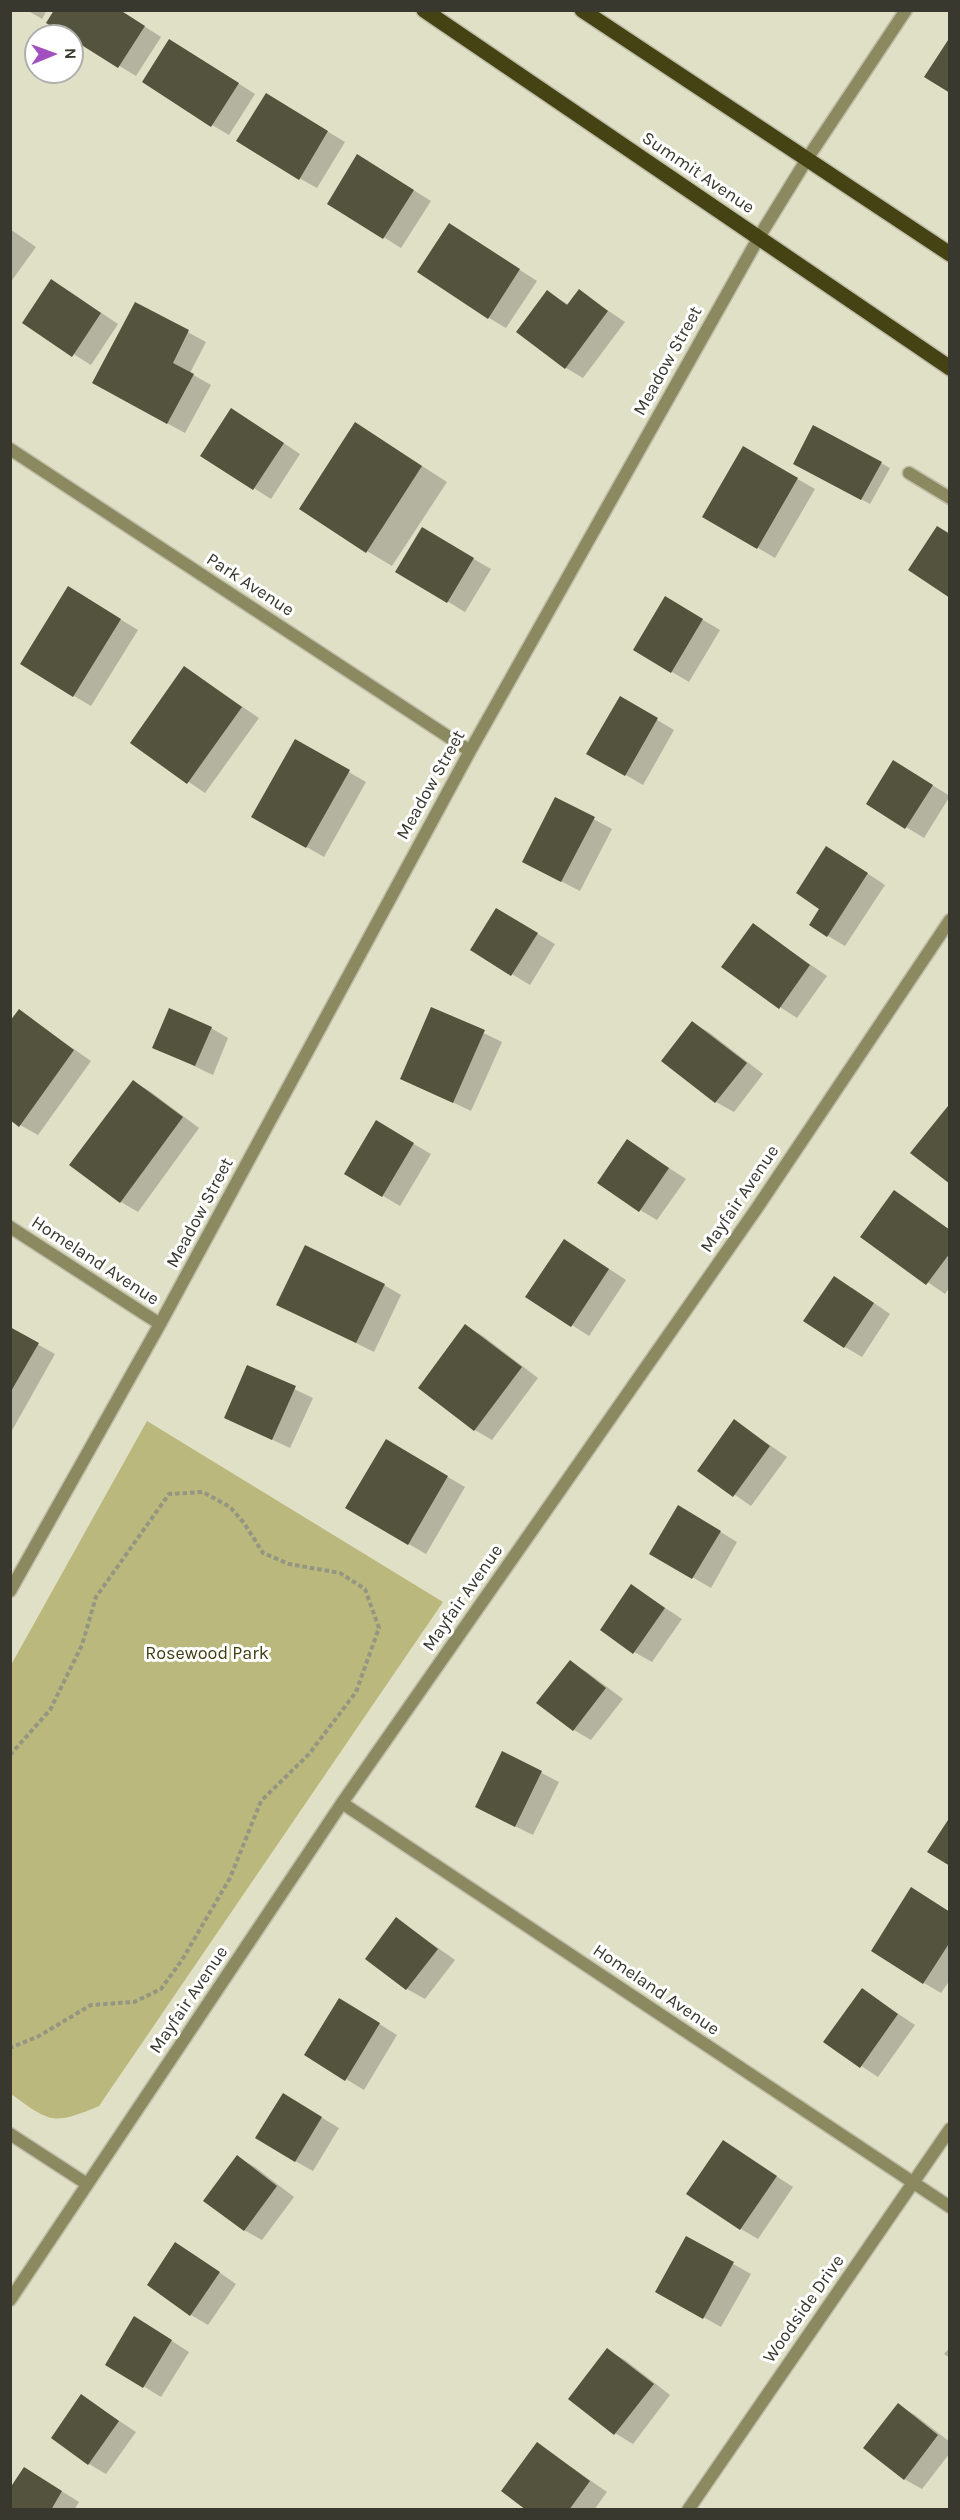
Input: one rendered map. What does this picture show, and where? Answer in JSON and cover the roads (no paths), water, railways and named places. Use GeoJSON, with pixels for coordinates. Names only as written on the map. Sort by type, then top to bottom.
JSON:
{"type":"FeatureCollection","features":[{"type":"Feature","properties":{"kind":"main road","name":"Summit Avenue"},"geometry":{"type":"LineString","coordinates":[[424,10],[950,368]]}},
{"type":"Feature","properties":{"kind":"main road"},"geometry":{"type":"LineString","coordinates":[[582,10],[950,254]]}},
{"type":"Feature","properties":{"kind":"street","name":"Meadow Street"},"geometry":{"type":"LineString","coordinates":[[10,1591],[160,1324],[470,751],[759,237],[807,159],[906,10]]}},
{"type":"Feature","properties":{"kind":"street","name":"Park Avenue"},"geometry":{"type":"LineString","coordinates":[[10,449],[470,751]]}},
{"type":"Feature","properties":{"kind":"street"},"geometry":{"type":"LineString","coordinates":[[909,472],[950,498]]}},
{"type":"Feature","properties":{"kind":"street","name":"Mayfair Avenue"},"geometry":{"type":"LineString","coordinates":[[10,2300],[342,1803],[757,1208],[950,920]]}},
{"type":"Feature","properties":{"kind":"street","name":"Homeland Avenue"},"geometry":{"type":"LineString","coordinates":[[10,1227],[160,1324]]}},
{"type":"Feature","properties":{"kind":"street","name":"Homeland Avenue"},"geometry":{"type":"LineString","coordinates":[[342,1803],[950,2207]]}},
{"type":"Feature","properties":{"kind":"street","name":"Woodside Drive"},"geometry":{"type":"LineString","coordinates":[[688,2510],[950,2129]]}},
{"type":"Feature","properties":{"kind":"street"},"geometry":{"type":"LineString","coordinates":[[10,2133],[87,2184]]}},
{"type":"Feature","properties":{"kind":"park label","name":"Rosewood Park"},"geometry":{"type":"Point","coordinates":[207,1654]}}]}
